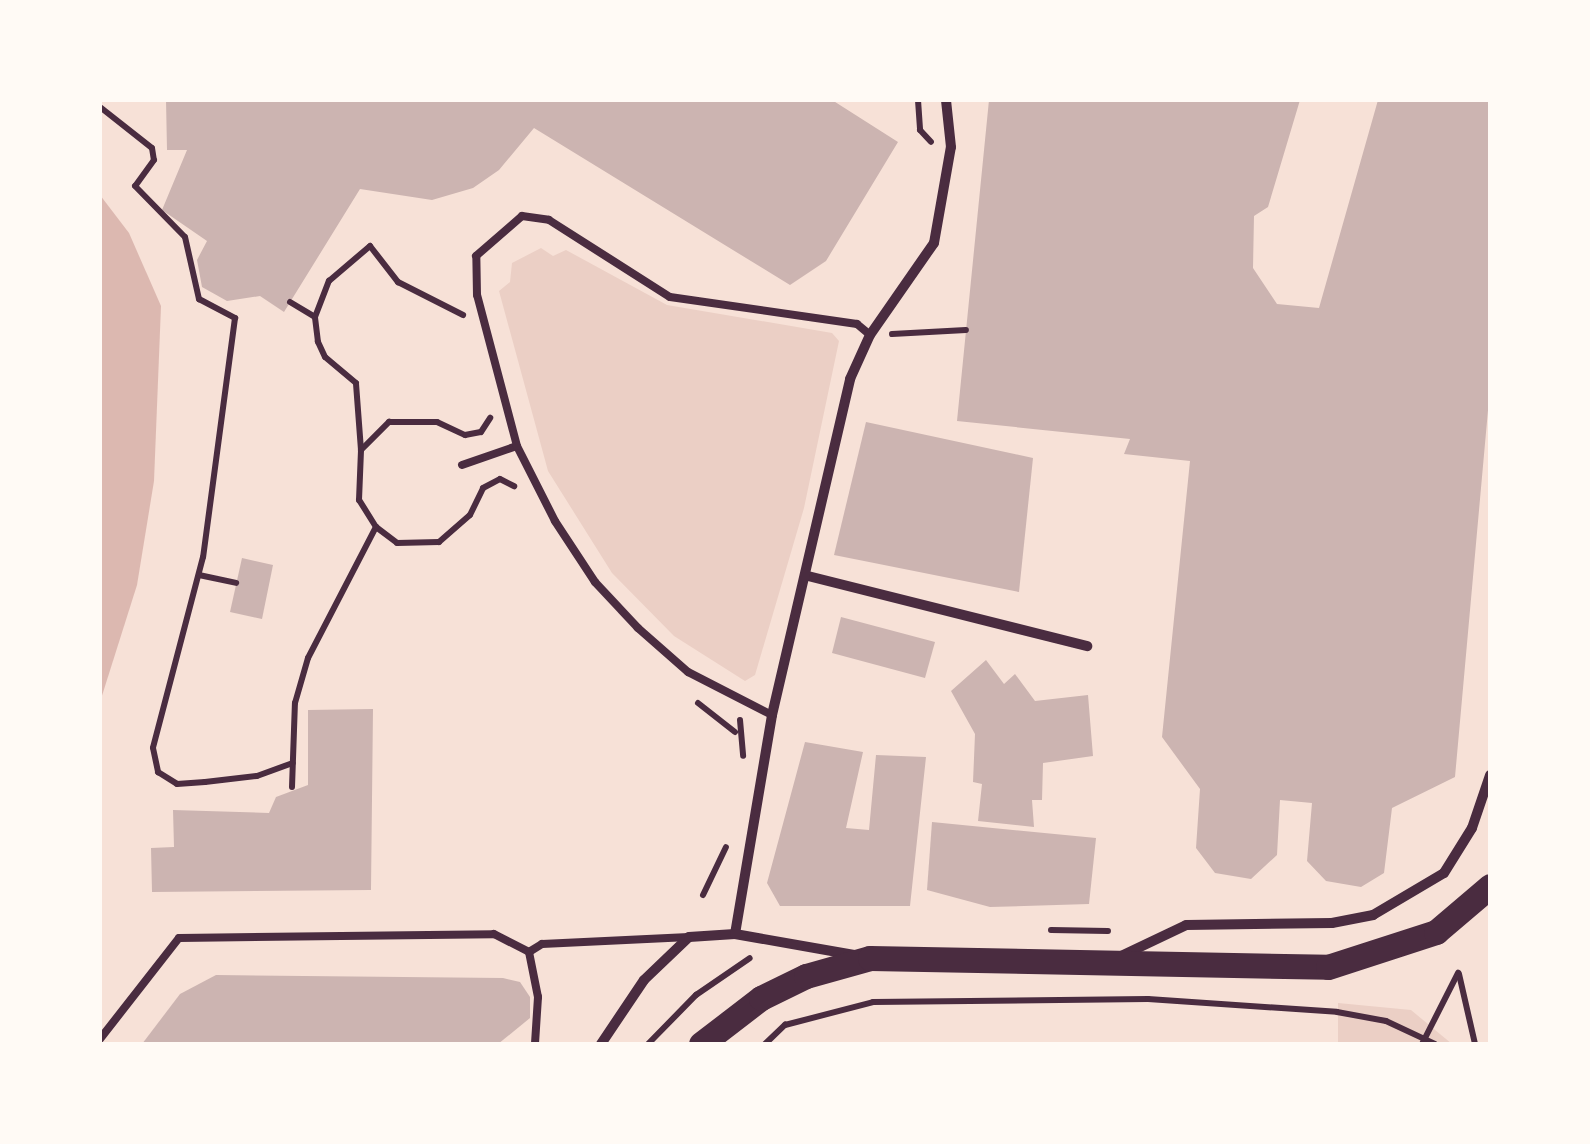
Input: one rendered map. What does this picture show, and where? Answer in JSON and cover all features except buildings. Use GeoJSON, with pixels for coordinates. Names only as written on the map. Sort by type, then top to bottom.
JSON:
{"type":"FeatureCollection","features":[{"type":"Feature","properties":{"kind":"main road"},"geometry":{"type":"LineString","coordinates":[[702,1044],[776,990],[870,958],[1328,967],[1436,932],[1490,886]]}},
{"type":"Feature","properties":{"kind":"street"},"geometry":{"type":"LineString","coordinates":[[735,934],[772,715],[808,576],[850,379],[870,335],[934,243],[949,176],[946,100]]}},
{"type":"Feature","properties":{"kind":"street"},"geometry":{"type":"LineString","coordinates":[[808,576],[1088,646]]}},
{"type":"Feature","properties":{"kind":"street"},"geometry":{"type":"LineString","coordinates":[[1112,961],[1186,925],[1332,923],[1373,914],[1416,894],[1444,873],[1472,828],[1490,775]]}},
{"type":"Feature","properties":{"kind":"street"},"geometry":{"type":"LineString","coordinates":[[601,1044],[644,980],[689,938],[735,934],[870,958]]}},
{"type":"Feature","properties":{"kind":"lane"},"geometry":{"type":"LineString","coordinates":[[772,715],[688,672],[638,628],[595,582],[517,446],[477,295],[476,256],[522,216],[549,220],[670,296],[858,324],[870,335]]}},
{"type":"Feature","properties":{"kind":"lane"},"geometry":{"type":"LineString","coordinates":[[462,464],[517,446]]}},
{"type":"Feature","properties":{"kind":"lane"},"geometry":{"type":"LineString","coordinates":[[100,1040],[179,938],[494,934],[529,952]]}},
{"type":"Feature","properties":{"kind":"lane"},"geometry":{"type":"LineString","coordinates":[[529,952],[542,944],[689,938]]}},
{"type":"Feature","properties":{"kind":"lane"},"geometry":{"type":"LineString","coordinates":[[529,952],[538,997],[535,1044]]}},
{"type":"Feature","properties":{"kind":"path"},"geometry":{"type":"LineString","coordinates":[[100,107],[152,148],[154,160],[135,186],[185,236],[200,299],[235,318],[198,576],[153,748],[158,772],[177,784],[257,776],[293,763]]}},
{"type":"Feature","properties":{"kind":"path"},"geometry":{"type":"LineString","coordinates":[[469,330],[463,315],[442,300],[398,282],[370,246],[329,281],[314,317],[326,357],[356,383],[361,450],[359,500],[376,527],[396,543],[439,542],[470,515],[482,488],[500,479],[519,493]]}},
{"type":"Feature","properties":{"kind":"path"},"geometry":{"type":"LineString","coordinates":[[290,302],[314,317]]}},
{"type":"Feature","properties":{"kind":"path"},"geometry":{"type":"LineString","coordinates":[[870,335],[966,330]]}},
{"type":"Feature","properties":{"kind":"path"},"geometry":{"type":"LineString","coordinates":[[361,450],[390,422],[414,419],[464,435],[480,432],[490,419],[490,403]]}},
{"type":"Feature","properties":{"kind":"path"},"geometry":{"type":"LineString","coordinates":[[292,787],[294,703],[308,658],[376,527]]}},
{"type":"Feature","properties":{"kind":"path"},"geometry":{"type":"LineString","coordinates":[[198,576],[236,582]]}},
{"type":"Feature","properties":{"kind":"path"},"geometry":{"type":"LineString","coordinates":[[694,699],[736,733]]}},
{"type":"Feature","properties":{"kind":"path"},"geometry":{"type":"LineString","coordinates":[[1424,1041],[1458,973],[1476,1044]]}},
{"type":"Feature","properties":{"kind":"path"},"geometry":{"type":"LineString","coordinates":[[765,1044],[785,1025],[872,1002],[1148,1000],[1338,1012],[1386,1021],[1435,1044]]}},
{"type":"Feature","properties":{"kind":"shaded area"},"geometry":{"type":"Polygon","coordinates":[[[100,195],[129,233],[161,306],[154,481],[137,585],[100,702],[100,195]]]}},
{"type":"Feature","properties":{"kind":"shaded area"},"geometry":{"type":"Polygon","coordinates":[[[541,248],[553,256],[566,250],[667,305],[832,333],[839,341],[804,508],[755,675],[745,681],[674,636],[612,573],[548,471],[499,291],[510,282],[512,263],[541,248]]]}},
{"type":"Feature","properties":{"kind":"shaded area"},"geometry":{"type":"Polygon","coordinates":[[[1338,1003],[1411,1010],[1452,1044],[1338,1044],[1338,1003]]]}}]}
